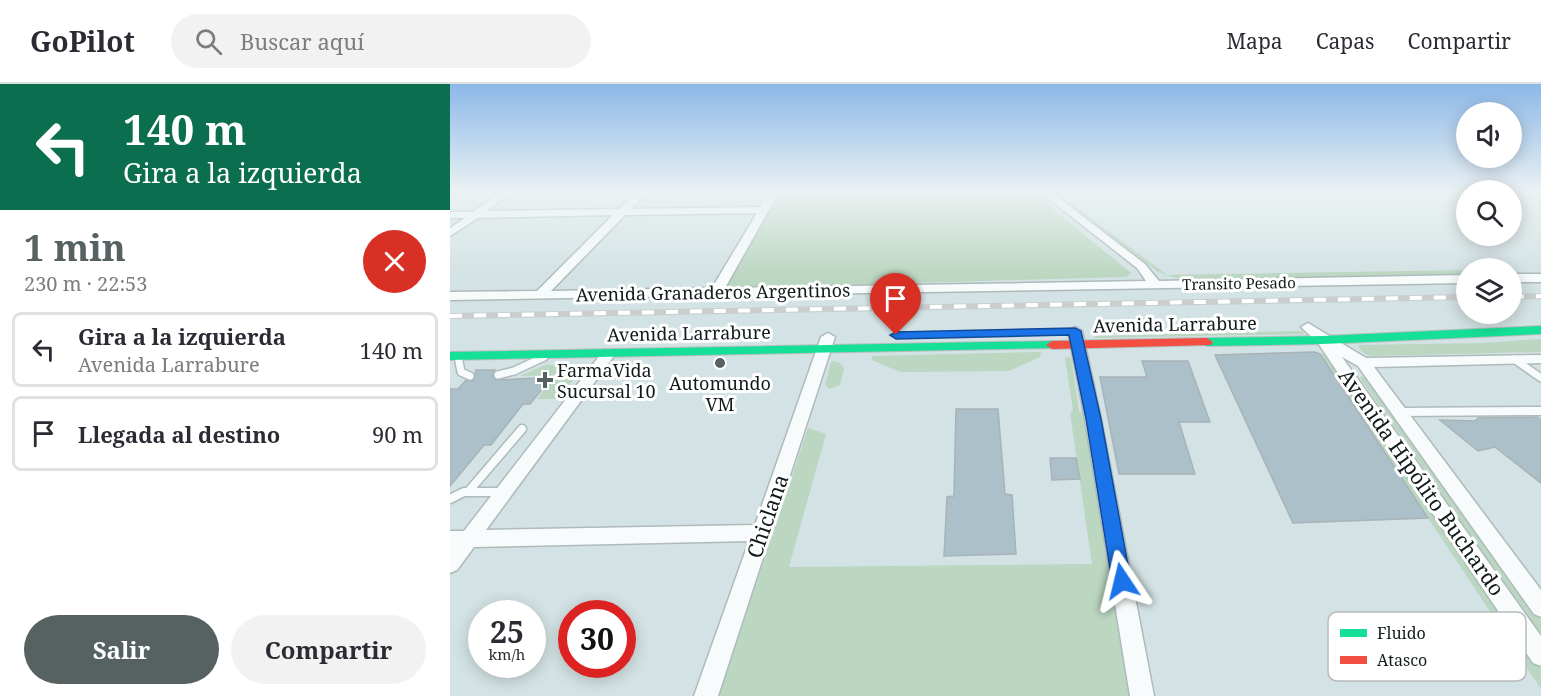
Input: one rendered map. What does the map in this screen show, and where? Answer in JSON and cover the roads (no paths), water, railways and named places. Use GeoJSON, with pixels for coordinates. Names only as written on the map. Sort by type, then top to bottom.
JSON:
{"type":"FeatureCollection","features":[{"type":"Feature","properties":{"kind":"main road","name":"Avenida Larrabure"},"geometry":{"type":"LineString","coordinates":[[450,343],[826,343],[1076,338],[1308,327],[1541,322]]}},
{"type":"Feature","properties":{"kind":"main road","name":"Avenida Larrabure"},"geometry":{"type":"LineString","coordinates":[[1076,338],[1323,340],[1541,330]]}},
{"type":"Feature","properties":{"kind":"main road","name":"Avenida Larrabure"},"geometry":{"type":"LineString","coordinates":[[454,356],[609,353],[826,343]]}},
{"type":"Feature","properties":{"kind":"street"},"geometry":{"type":"LineString","coordinates":[[450,233],[467,221]]}},
{"type":"Feature","properties":{"kind":"street"},"geometry":{"type":"LineString","coordinates":[[540,295],[614,221]]}},
{"type":"Feature","properties":{"kind":"street"},"geometry":{"type":"LineString","coordinates":[[716,292],[757,221]]}},
{"type":"Feature","properties":{"kind":"street","name":"Transito Pesado"},"geometry":{"type":"LineString","coordinates":[[1082,221],[1141,266],[1156,285],[1456,279]]}},
{"type":"Feature","properties":{"kind":"street"},"geometry":{"type":"LineString","coordinates":[[1522,278],[1541,278]]}},
{"type":"Feature","properties":{"kind":"street","name":"Avenida Granaderos Argentinos"},"geometry":{"type":"LineString","coordinates":[[450,296],[1156,285]]}},
{"type":"Feature","properties":{"kind":"street"},"geometry":{"type":"LineString","coordinates":[[1308,327],[1323,340],[1363,363],[1541,358]]}},
{"type":"Feature","properties":{"kind":"street"},"geometry":{"type":"LineString","coordinates":[[1076,338],[1093,419],[1142,696]]}},
{"type":"Feature","properties":{"kind":"street","name":"Avenida Hipólito Buchardo"},"geometry":{"type":"LineString","coordinates":[[1323,340],[1511,612]]}},
{"type":"Feature","properties":{"kind":"street","name":"Chiclana"},"geometry":{"type":"LineString","coordinates":[[706,696],[826,343]]}},
{"type":"Feature","properties":{"kind":"street"},"geometry":{"type":"LineString","coordinates":[[450,564],[460,539],[503,492],[609,353]]}},
{"type":"Feature","properties":{"kind":"street","name":"Avenida Hipólito Buchardo"},"geometry":{"type":"LineString","coordinates":[[1363,363],[1541,607]]}},
{"type":"Feature","properties":{"kind":"street"},"geometry":{"type":"LineString","coordinates":[[460,539],[762,533]]}},
{"type":"Feature","properties":{"kind":"street","name":"Avenida Hipólito Buchardo"},"geometry":{"type":"LineString","coordinates":[[1526,633],[1541,655]]}},
{"type":"Feature","properties":{"kind":"lane"},"geometry":{"type":"LineString","coordinates":[[498,375],[514,372],[551,354]]}},
{"type":"Feature","properties":{"kind":"lane"},"geometry":{"type":"LineString","coordinates":[[454,356],[461,372],[471,376]]}},
{"type":"Feature","properties":{"kind":"lane"},"geometry":{"type":"LineString","coordinates":[[1514,359],[1541,378]]}},
{"type":"Feature","properties":{"kind":"lane"},"geometry":{"type":"LineString","coordinates":[[1399,412],[1541,411]]}},
{"type":"Feature","properties":{"kind":"lane"},"geometry":{"type":"LineString","coordinates":[[468,492],[522,429]]}},
{"type":"Feature","properties":{"kind":"lane"},"geometry":{"type":"LineString","coordinates":[[450,499],[468,492],[503,492]]}},
{"type":"Feature","properties":{"kind":"railway"},"geometry":{"type":"LineString","coordinates":[[1522,297],[1541,296]]}},
{"type":"Feature","properties":{"kind":"railway"},"geometry":{"type":"LineString","coordinates":[[450,316],[1456,297]]}},
{"type":"Feature","properties":{"kind":"place","name":"Automundo VM"},"geometry":{"type":"Point","coordinates":[720,363]}},
{"type":"Feature","properties":{"kind":"place","name":"FarmaVida Sucursal 10"},"geometry":{"type":"Point","coordinates":[545,380]}}]}
